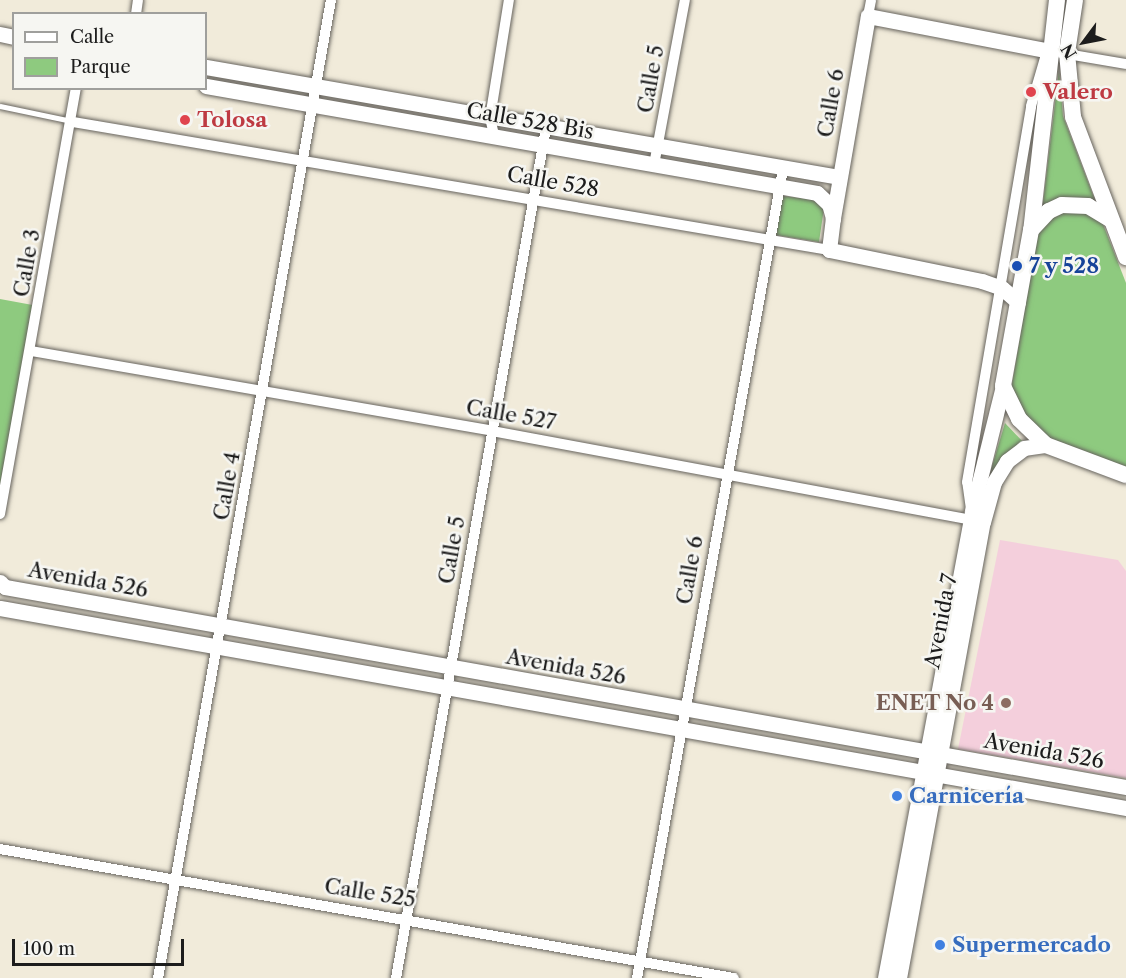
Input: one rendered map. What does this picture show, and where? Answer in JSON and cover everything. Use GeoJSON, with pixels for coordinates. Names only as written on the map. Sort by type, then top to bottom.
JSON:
{"type":"FeatureCollection","features":[{"type":"Feature","properties":{"kind":"main road","name":"Avenida 7"},"geometry":{"type":"LineString","coordinates":[[899,978],[933,752],[975,518],[1003,386],[1031,230],[1049,51],[1057,0]]}},
{"type":"Feature","properties":{"kind":"main road"},"geometry":{"type":"LineString","coordinates":[[1075,0],[1067,53],[1073,117],[1126,256]]}},
{"type":"Feature","properties":{"kind":"main road"},"geometry":{"type":"LineString","coordinates":[[868,16],[1049,51]]}},
{"type":"Feature","properties":{"kind":"main road","name":"Calle 6"},"geometry":{"type":"LineString","coordinates":[[829,250],[838,177],[868,16]]}},
{"type":"Feature","properties":{"kind":"main road","name":"Calle 528 Bis"},"geometry":{"type":"LineString","coordinates":[[207,67],[838,177]]}},
{"type":"Feature","properties":{"kind":"main road","name":"Calle 528 Bis"},"geometry":{"type":"LineString","coordinates":[[207,86],[817,193],[829,204],[833,218]]}},
{"type":"Feature","properties":{"kind":"main road"},"geometry":{"type":"LineString","coordinates":[[1031,230],[1049,211],[1068,204],[1088,206],[1111,220]]}},
{"type":"Feature","properties":{"kind":"main road","name":"Calle 528"},"geometry":{"type":"LineString","coordinates":[[829,250],[1002,288],[1018,302]]}},
{"type":"Feature","properties":{"kind":"main road"},"geometry":{"type":"LineString","coordinates":[[1003,386],[1019,419],[1046,445],[1126,475]]}},
{"type":"Feature","properties":{"kind":"main road","name":"Avenida 7"},"geometry":{"type":"LineString","coordinates":[[975,518],[1007,460],[1024,448],[1046,445]]}},
{"type":"Feature","properties":{"kind":"main road","name":"Avenida 526"},"geometry":{"type":"LineString","coordinates":[[0,582],[5,587],[1126,787]]}},
{"type":"Feature","properties":{"kind":"main road","name":"Avenida 526"},"geometry":{"type":"LineString","coordinates":[[0,608],[448,689],[930,771],[1126,808]]}},
{"type":"Feature","properties":{"kind":"main road","name":"Avenida 7"},"geometry":{"type":"LineString","coordinates":[[885,978],[930,771]]}},
{"type":"Feature","properties":{"kind":"street","name":"Calle 4"},"geometry":{"type":"LineString","coordinates":[[158,978],[306,159],[312,104],[331,0]]}},
{"type":"Feature","properties":{"kind":"street"},"geometry":{"type":"LineString","coordinates":[[494,135],[490,118],[509,0]]}},
{"type":"Feature","properties":{"kind":"street","name":"Calle 5"},"geometry":{"type":"LineString","coordinates":[[654,165],[686,0]]}},
{"type":"Feature","properties":{"kind":"street","name":"Calle 6"},"geometry":{"type":"LineString","coordinates":[[868,16],[871,0]]}},
{"type":"Feature","properties":{"kind":"street"},"geometry":{"type":"LineString","coordinates":[[1049,51],[1126,64]]}},
{"type":"Feature","properties":{"kind":"street","name":"Avenida 7"},"geometry":{"type":"LineString","coordinates":[[975,518],[967,482],[1002,288],[1031,106],[1049,51]]}},
{"type":"Feature","properties":{"kind":"street","name":"Calle 3"},"geometry":{"type":"LineString","coordinates":[[0,514],[73,122],[76,90]]}},
{"type":"Feature","properties":{"kind":"street","name":"Calle 528"},"geometry":{"type":"LineString","coordinates":[[73,122],[306,159],[829,250]]}},
{"type":"Feature","properties":{"kind":"street","name":"Calle 5"},"geometry":{"type":"LineString","coordinates":[[396,978],[546,128]]}},
{"type":"Feature","properties":{"kind":"street","name":"Calle 6"},"geometry":{"type":"LineString","coordinates":[[637,978],[772,241],[783,169]]}},
{"type":"Feature","properties":{"kind":"street","name":"Calle 527"},"geometry":{"type":"LineString","coordinates":[[31,351],[975,518]]}},
{"type":"Feature","properties":{"kind":"street","name":"Calle 525"},"geometry":{"type":"LineString","coordinates":[[0,849],[176,882],[405,919],[734,978]]}},
{"type":"Feature","properties":{"kind":"lane"},"geometry":{"type":"LineString","coordinates":[[0,106],[73,122]]}},
{"type":"Feature","properties":{"kind":"shaded area"},"geometry":{"type":"Polygon","coordinates":[[[1000,540],[1118,560],[1126,571],[1126,778],[958,749],[1000,540]]]}},
{"type":"Feature","properties":{"kind":"green space"},"geometry":{"type":"Polygon","coordinates":[[[1059,70],[1063,116],[1096,203],[1042,211],[1059,70]]]}},
{"type":"Feature","properties":{"kind":"green space"},"geometry":{"type":"Polygon","coordinates":[[[782,196],[818,200],[824,208],[819,242],[776,235],[782,196]]]}},
{"type":"Feature","properties":{"kind":"green space"},"geometry":{"type":"Polygon","coordinates":[[[1083,210],[1101,219],[1126,283],[1126,467],[1044,436],[1023,417],[1011,390],[1038,231],[1059,213],[1083,210]]]}},
{"type":"Feature","properties":{"kind":"green space"},"geometry":{"type":"Polygon","coordinates":[[[0,299],[38,306],[0,512],[0,299]]]}},
{"type":"Feature","properties":{"kind":"green space"},"geometry":{"type":"Polygon","coordinates":[[[1005,423],[1025,444],[981,503],[1005,423]]]}},
{"type":"Feature","properties":{"kind":"place","name":"Valero"},"geometry":{"type":"Point","coordinates":[1031,92]}},
{"type":"Feature","properties":{"kind":"place","name":"Tolosa"},"geometry":{"type":"Point","coordinates":[185,120]}},
{"type":"Feature","properties":{"kind":"place","name":"7 y 528"},"geometry":{"type":"Point","coordinates":[1017,266]}},
{"type":"Feature","properties":{"kind":"place","name":"ENET No 4"},"geometry":{"type":"Point","coordinates":[1006,703]}},
{"type":"Feature","properties":{"kind":"place","name":"Carnicería"},"geometry":{"type":"Point","coordinates":[897,796]}},
{"type":"Feature","properties":{"kind":"place","name":"Supermercado"},"geometry":{"type":"Point","coordinates":[940,945]}}]}
